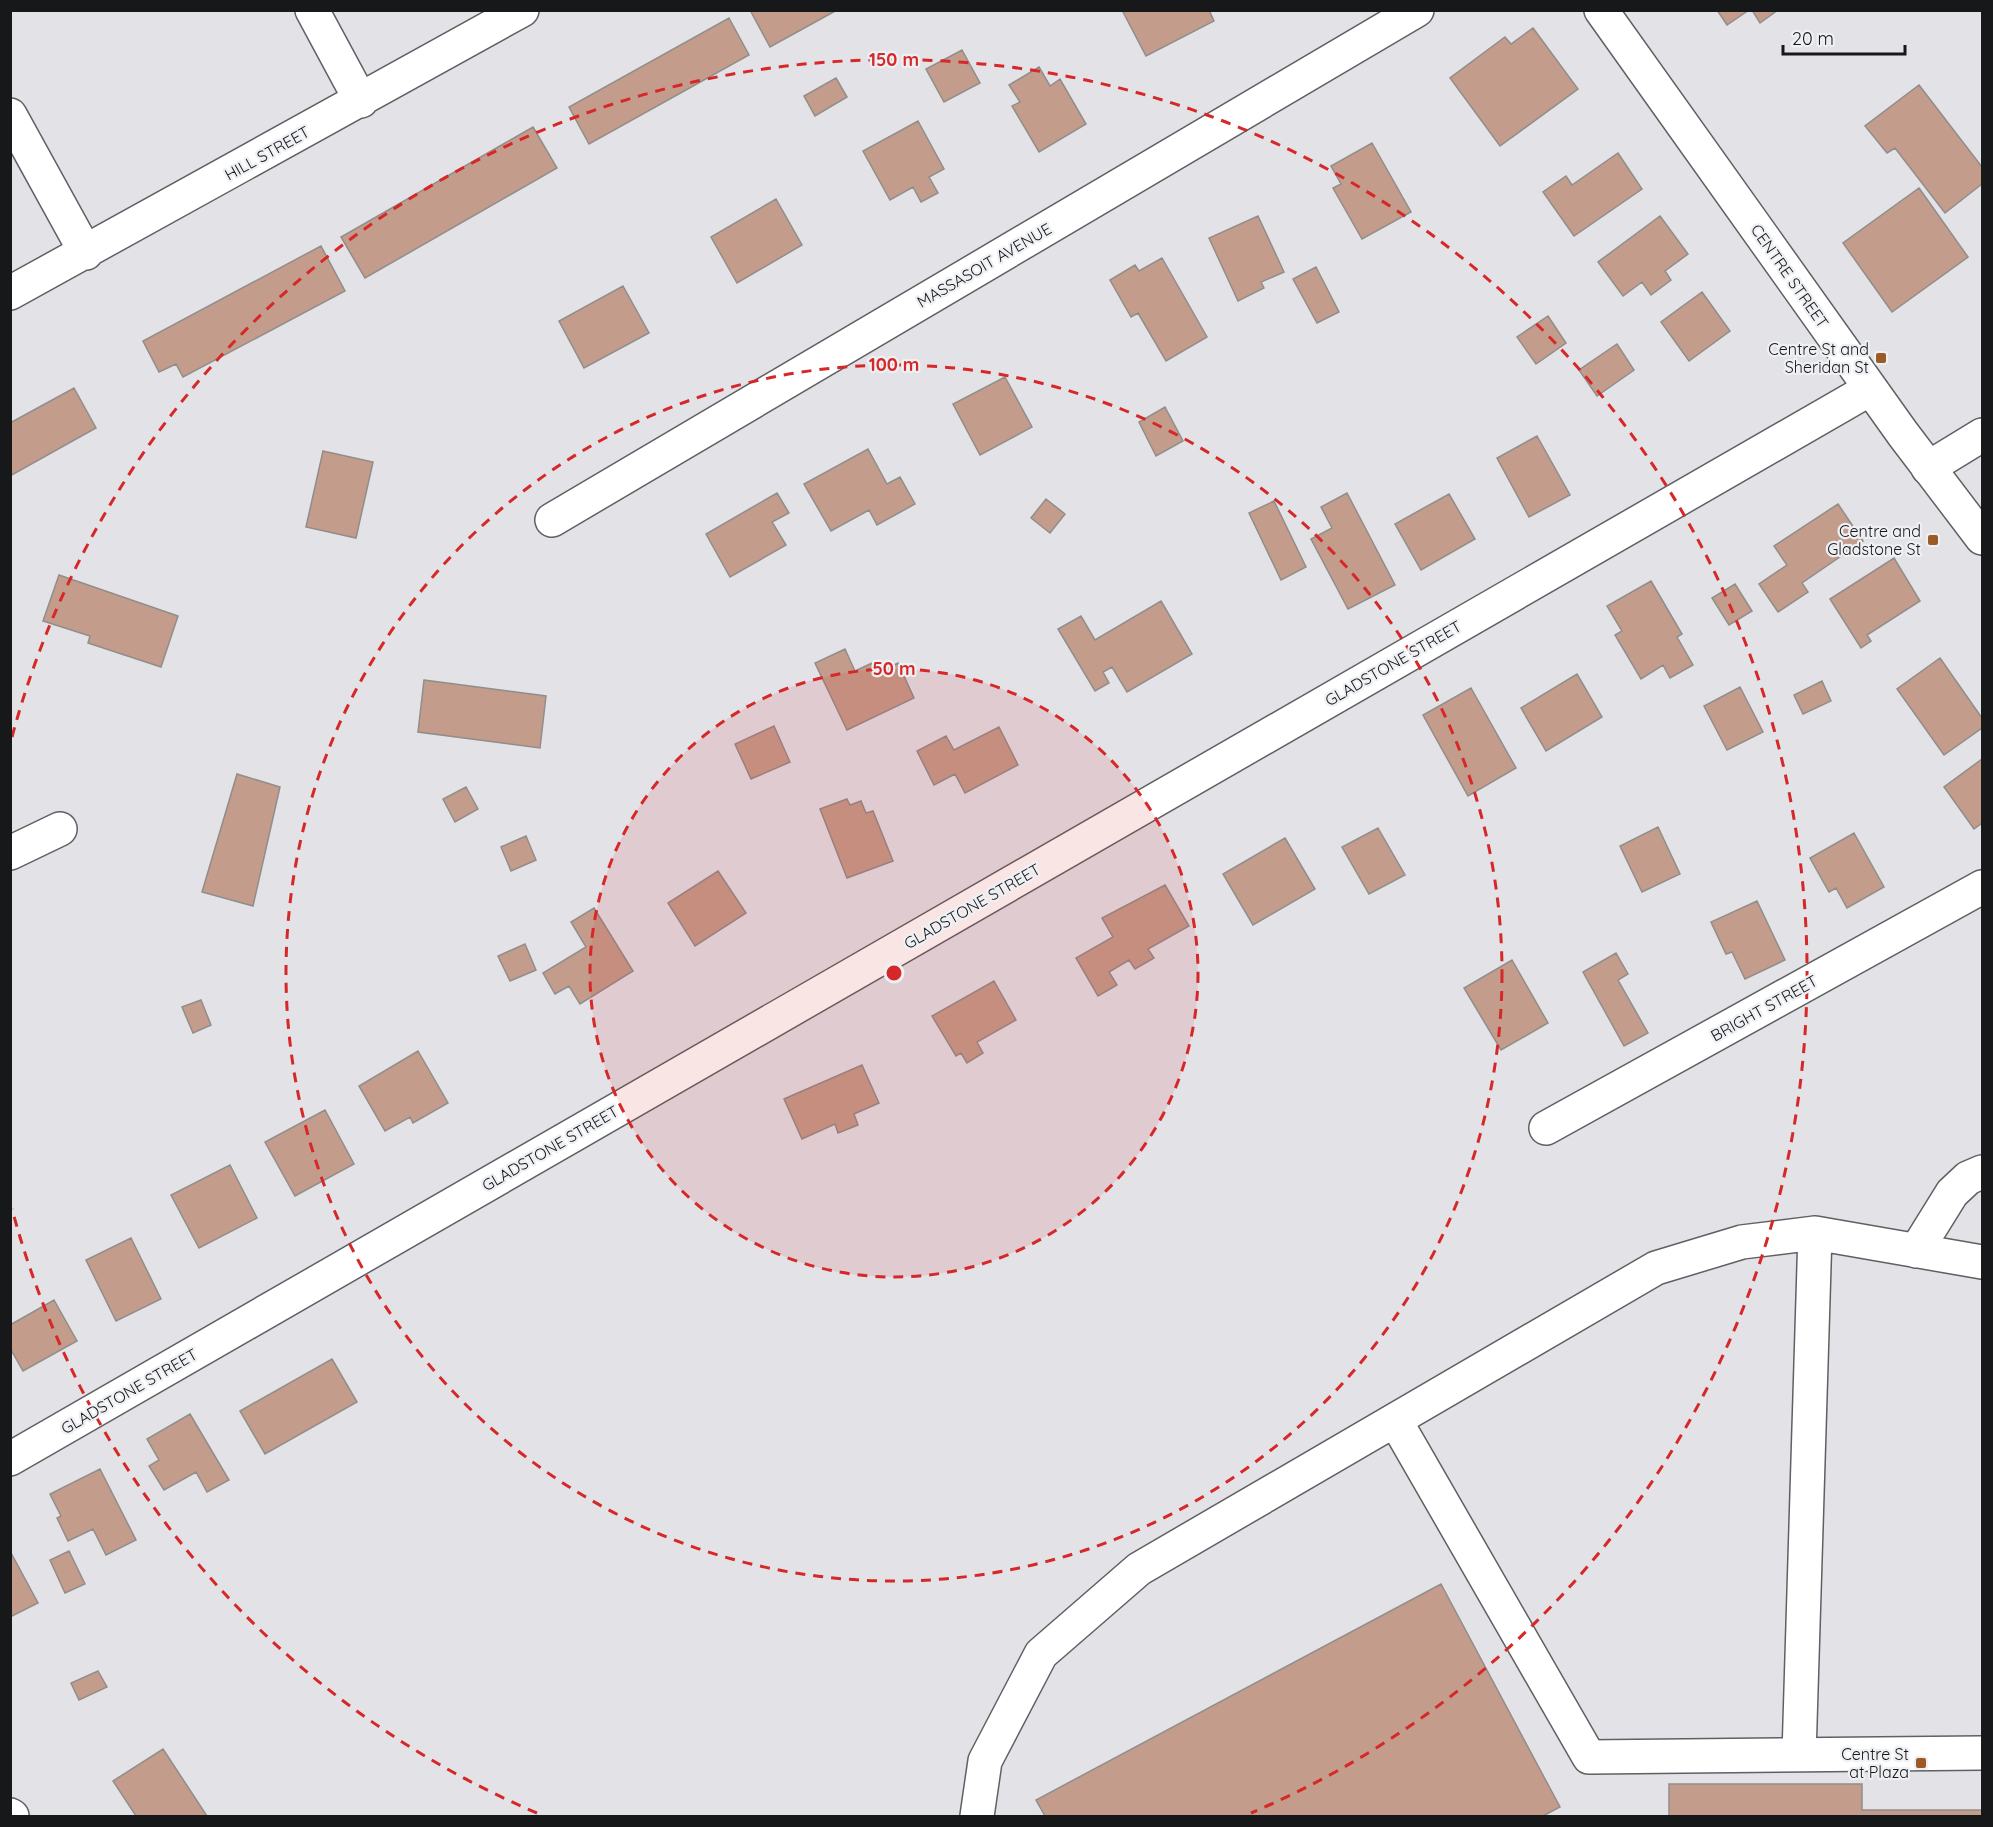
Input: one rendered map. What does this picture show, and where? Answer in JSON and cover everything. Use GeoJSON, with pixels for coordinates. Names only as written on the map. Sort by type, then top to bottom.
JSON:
{"type":"FeatureCollection","features":[{"type":"Feature","properties":{"kind":"street"},"geometry":{"type":"LineString","coordinates":[[312,10],[360,101]]}},
{"type":"Feature","properties":{"kind":"street","name":"HILL STREET"},"geometry":{"type":"LineString","coordinates":[[10,294],[522,10]]}},
{"type":"Feature","properties":{"kind":"street","name":"MASSASOIT AVENUE"},"geometry":{"type":"LineString","coordinates":[[552,520],[1417,10]]}},
{"type":"Feature","properties":{"kind":"street","name":"CENTRE STREET"},"geometry":{"type":"LineString","coordinates":[[1601,10],[1870,389],[1983,538]]}},
{"type":"Feature","properties":{"kind":"street"},"geometry":{"type":"LineString","coordinates":[[10,115],[86,253]]}},
{"type":"Feature","properties":{"kind":"street","name":"GLADSTONE STREET"},"geometry":{"type":"LineString","coordinates":[[10,1459],[1870,389]]}},
{"type":"Feature","properties":{"kind":"street"},"geometry":{"type":"LineString","coordinates":[[1928,468],[1983,435]]}},
{"type":"Feature","properties":{"kind":"street"},"geometry":{"type":"LineString","coordinates":[[10,853],[60,830]]}},
{"type":"Feature","properties":{"kind":"street","name":"BRIGHT STREET"},"geometry":{"type":"LineString","coordinates":[[1546,1128],[1983,887]]}},
{"type":"Feature","properties":{"kind":"street"},"geometry":{"type":"LineString","coordinates":[[1916,1251],[1952,1193],[1968,1178],[1983,1172]]}},
{"type":"Feature","properties":{"kind":"street"},"geometry":{"type":"LineString","coordinates":[[1799,1755],[1815,1233]]}},
{"type":"Feature","properties":{"kind":"street"},"geometry":{"type":"LineString","coordinates":[[977,1816],[985,1761],[1041,1654],[1139,1569],[1656,1268],[1742,1242],[1815,1233],[1983,1262]]}},
{"type":"Feature","properties":{"kind":"street"},"geometry":{"type":"LineString","coordinates":[[1395,1420],[1589,1757],[1983,1754]]}},
{"type":"Feature","properties":{"kind":"building"},"geometry":{"type":"Polygon","coordinates":[[[750,10],[837,10],[770,47],[750,10]]]}},
{"type":"Feature","properties":{"kind":"building"},"geometry":{"type":"Polygon","coordinates":[[[1122,10],[1209,10],[1214,21],[1146,56],[1122,10]]]}},
{"type":"Feature","properties":{"kind":"building"},"geometry":{"type":"Polygon","coordinates":[[[1717,10],[1749,10],[1727,25],[1717,10]]]}},
{"type":"Feature","properties":{"kind":"building"},"geometry":{"type":"Polygon","coordinates":[[[1752,10],[1778,10],[1760,23],[1752,10]]]}},
{"type":"Feature","properties":{"kind":"building"},"geometry":{"type":"Polygon","coordinates":[[[729,18],[749,55],[589,144],[569,107],[729,18]]]}},
{"type":"Feature","properties":{"kind":"building"},"geometry":{"type":"Polygon","coordinates":[[[1533,28],[1578,89],[1500,146],[1450,78],[1505,37],[1511,44],[1533,28]]]}},
{"type":"Feature","properties":{"kind":"building"},"geometry":{"type":"Polygon","coordinates":[[[962,50],[980,83],[944,102],[926,69],[962,50]]]}},
{"type":"Feature","properties":{"kind":"building"},"geometry":{"type":"Polygon","coordinates":[[[1039,67],[1050,86],[1060,79],[1086,124],[1039,152],[1012,106],[1020,102],[1009,85],[1039,67]]]}},
{"type":"Feature","properties":{"kind":"building"},"geometry":{"type":"Polygon","coordinates":[[[836,78],[847,97],[815,116],[804,96],[836,78]]]}},
{"type":"Feature","properties":{"kind":"building"},"geometry":{"type":"Polygon","coordinates":[[[1919,85],[1982,167],[1982,184],[1945,213],[1895,148],[1887,153],[1865,126],[1919,85]]]}},
{"type":"Feature","properties":{"kind":"building"},"geometry":{"type":"Polygon","coordinates":[[[918,121],[944,169],[929,177],[938,193],[921,202],[913,187],[890,200],[863,151],[918,121]]]}},
{"type":"Feature","properties":{"kind":"building"},"geometry":{"type":"Polygon","coordinates":[[[533,127],[557,168],[365,278],[341,237],[533,127]]]}},
{"type":"Feature","properties":{"kind":"building"},"geometry":{"type":"Polygon","coordinates":[[[1372,143],[1411,212],[1362,239],[1333,188],[1341,184],[1331,166],[1372,143]]]}},
{"type":"Feature","properties":{"kind":"building"},"geometry":{"type":"Polygon","coordinates":[[[1618,153],[1642,189],[1574,236],[1543,192],[1566,176],[1572,185],[1618,153]]]}},
{"type":"Feature","properties":{"kind":"building"},"geometry":{"type":"Polygon","coordinates":[[[1919,188],[1968,257],[1892,312],[1843,243],[1919,188]]]}},
{"type":"Feature","properties":{"kind":"building"},"geometry":{"type":"Polygon","coordinates":[[[776,199],[802,245],[737,283],[711,237],[776,199]]]}},
{"type":"Feature","properties":{"kind":"building"},"geometry":{"type":"Polygon","coordinates":[[[1258,216],[1284,272],[1261,282],[1264,288],[1238,301],[1209,238],[1258,216]]]}},
{"type":"Feature","properties":{"kind":"building"},"geometry":{"type":"Polygon","coordinates":[[[1660,216],[1688,254],[1665,271],[1671,280],[1651,295],[1642,282],[1623,296],[1598,262],[1660,216]]]}},
{"type":"Feature","properties":{"kind":"building"},"geometry":{"type":"Polygon","coordinates":[[[321,246],[345,291],[183,377],[176,364],[159,372],[143,341],[321,246]]]}},
{"type":"Feature","properties":{"kind":"building"},"geometry":{"type":"Polygon","coordinates":[[[1162,258],[1207,337],[1166,361],[1138,313],[1131,317],[1110,280],[1135,265],[1139,271],[1162,258]]]}},
{"type":"Feature","properties":{"kind":"building"},"geometry":{"type":"Polygon","coordinates":[[[1316,267],[1339,312],[1317,323],[1293,279],[1316,267]]]}},
{"type":"Feature","properties":{"kind":"building"},"geometry":{"type":"Polygon","coordinates":[[[623,286],[649,333],[584,368],[559,321],[623,286]]]}},
{"type":"Feature","properties":{"kind":"building"},"geometry":{"type":"Polygon","coordinates":[[[1702,292],[1730,331],[1689,361],[1661,322],[1702,292]]]}},
{"type":"Feature","properties":{"kind":"building"},"geometry":{"type":"Polygon","coordinates":[[[1548,316],[1566,343],[1536,364],[1517,337],[1548,316]]]}},
{"type":"Feature","properties":{"kind":"building"},"geometry":{"type":"Polygon","coordinates":[[[1617,344],[1634,370],[1597,396],[1579,370],[1617,344]]]}},
{"type":"Feature","properties":{"kind":"building"},"geometry":{"type":"Polygon","coordinates":[[[1005,377],[1032,427],[980,455],[953,404],[1005,377]]]}},
{"type":"Feature","properties":{"kind":"building"},"geometry":{"type":"Polygon","coordinates":[[[74,388],[96,428],[10,476],[10,423],[74,388]]]}},
{"type":"Feature","properties":{"kind":"building"},"geometry":{"type":"Polygon","coordinates":[[[1165,407],[1183,441],[1156,456],[1139,422],[1165,407]]]}},
{"type":"Feature","properties":{"kind":"building"},"geometry":{"type":"Polygon","coordinates":[[[1537,436],[1570,495],[1529,517],[1497,458],[1537,436]]]}},
{"type":"Feature","properties":{"kind":"building"},"geometry":{"type":"Polygon","coordinates":[[[868,449],[887,484],[900,477],[915,504],[877,525],[869,510],[831,531],[804,484],[868,449]]]}},
{"type":"Feature","properties":{"kind":"building"},"geometry":{"type":"Polygon","coordinates":[[[323,451],[373,462],[356,538],[306,527],[323,451]]]}},
{"type":"Feature","properties":{"kind":"building"},"geometry":{"type":"Polygon","coordinates":[[[777,493],[789,513],[772,522],[786,545],[730,577],[706,534],[777,493]]]}},
{"type":"Feature","properties":{"kind":"building"},"geometry":{"type":"Polygon","coordinates":[[[1347,493],[1395,585],[1348,609],[1311,539],[1332,528],[1321,507],[1347,493]]]}},
{"type":"Feature","properties":{"kind":"building"},"geometry":{"type":"Polygon","coordinates":[[[1449,494],[1475,539],[1421,570],[1395,524],[1449,494]]]}},
{"type":"Feature","properties":{"kind":"building"},"geometry":{"type":"Polygon","coordinates":[[[1046,499],[1065,514],[1050,533],[1031,518],[1046,499]]]}},
{"type":"Feature","properties":{"kind":"building"},"geometry":{"type":"Polygon","coordinates":[[[1274,501],[1306,567],[1281,580],[1249,513],[1274,501]]]}},
{"type":"Feature","properties":{"kind":"building"},"geometry":{"type":"Polygon","coordinates":[[[1838,504],[1863,541],[1802,583],[1808,592],[1778,612],[1759,584],[1787,565],[1774,546],[1838,504]]]}},
{"type":"Feature","properties":{"kind":"building"},"geometry":{"type":"Polygon","coordinates":[[[1894,558],[1920,601],[1867,635],[1871,641],[1861,648],[1830,599],[1894,558]]]}},
{"type":"Feature","properties":{"kind":"building"},"geometry":{"type":"Polygon","coordinates":[[[59,575],[178,616],[161,667],[88,643],[90,636],[43,621],[59,575]]]}},
{"type":"Feature","properties":{"kind":"building"},"geometry":{"type":"Polygon","coordinates":[[[1651,581],[1682,634],[1677,637],[1693,665],[1670,678],[1663,665],[1641,679],[1615,635],[1622,631],[1607,606],[1651,581]]]}},
{"type":"Feature","properties":{"kind":"building"},"geometry":{"type":"Polygon","coordinates":[[[1735,584],[1752,611],[1729,625],[1712,598],[1735,584]]]}},
{"type":"Feature","properties":{"kind":"building"},"geometry":{"type":"Polygon","coordinates":[[[1161,601],[1192,654],[1127,692],[1112,667],[1103,672],[1109,683],[1095,691],[1058,629],[1081,616],[1095,640],[1161,601]]]}},
{"type":"Feature","properties":{"kind":"building"},"geometry":{"type":"Polygon","coordinates":[[[845,649],[855,671],[872,663],[877,673],[898,663],[914,698],[847,730],[815,663],[845,649]]]}},
{"type":"Feature","properties":{"kind":"building"},"geometry":{"type":"Polygon","coordinates":[[[1940,658],[1982,718],[1982,728],[1944,755],[1897,689],[1940,658]]]}},
{"type":"Feature","properties":{"kind":"building"},"geometry":{"type":"Polygon","coordinates":[[[1577,674],[1602,717],[1546,751],[1521,708],[1577,674]]]}},
{"type":"Feature","properties":{"kind":"building"},"geometry":{"type":"Polygon","coordinates":[[[424,680],[546,696],[540,748],[418,732],[424,680]]]}},
{"type":"Feature","properties":{"kind":"building"},"geometry":{"type":"Polygon","coordinates":[[[1822,681],[1831,701],[1803,714],[1794,695],[1822,681]]]}},
{"type":"Feature","properties":{"kind":"building"},"geometry":{"type":"Polygon","coordinates":[[[1740,687],[1763,732],[1727,750],[1704,706],[1740,687]]]}},
{"type":"Feature","properties":{"kind":"building"},"geometry":{"type":"Polygon","coordinates":[[[1471,688],[1516,768],[1468,796],[1423,715],[1471,688]]]}},
{"type":"Feature","properties":{"kind":"building"},"geometry":{"type":"Polygon","coordinates":[[[774,726],[790,762],[751,779],[735,744],[774,726]]]}},
{"type":"Feature","properties":{"kind":"building"},"geometry":{"type":"Polygon","coordinates":[[[999,727],[1018,765],[965,793],[955,774],[934,785],[917,751],[946,736],[954,750],[999,727]]]}},
{"type":"Feature","properties":{"kind":"building"},"geometry":{"type":"Polygon","coordinates":[[[1982,759],[1982,823],[1974,829],[1944,787],[1982,759]]]}},
{"type":"Feature","properties":{"kind":"building"},"geometry":{"type":"Polygon","coordinates":[[[237,774],[280,787],[253,906],[202,892],[237,774]]]}},
{"type":"Feature","properties":{"kind":"building"},"geometry":{"type":"Polygon","coordinates":[[[466,787],[478,809],[455,822],[443,799],[466,787]]]}},
{"type":"Feature","properties":{"kind":"building"},"geometry":{"type":"Polygon","coordinates":[[[847,799],[850,805],[861,801],[866,813],[873,811],[893,861],[847,878],[820,809],[847,799]]]}},
{"type":"Feature","properties":{"kind":"building"},"geometry":{"type":"Polygon","coordinates":[[[1658,827],[1680,874],[1642,892],[1620,846],[1658,827]]]}},
{"type":"Feature","properties":{"kind":"building"},"geometry":{"type":"Polygon","coordinates":[[[1378,828],[1405,875],[1369,894],[1342,847],[1378,828]]]}},
{"type":"Feature","properties":{"kind":"building"},"geometry":{"type":"Polygon","coordinates":[[[1854,833],[1884,887],[1847,908],[1836,888],[1829,892],[1810,858],[1854,833]]]}},
{"type":"Feature","properties":{"kind":"building"},"geometry":{"type":"Polygon","coordinates":[[[526,836],[536,860],[511,871],[501,847],[526,836]]]}},
{"type":"Feature","properties":{"kind":"building"},"geometry":{"type":"Polygon","coordinates":[[[1285,838],[1315,889],[1253,925],[1223,874],[1285,838]]]}},
{"type":"Feature","properties":{"kind":"building"},"geometry":{"type":"Polygon","coordinates":[[[718,871],[746,913],[695,946],[668,903],[718,871]]]}},
{"type":"Feature","properties":{"kind":"building"},"geometry":{"type":"Polygon","coordinates":[[[1165,885],[1189,926],[1148,949],[1154,958],[1135,969],[1129,960],[1109,972],[1117,985],[1098,996],[1076,958],[1113,937],[1102,918],[1165,885]]]}},
{"type":"Feature","properties":{"kind":"building"},"geometry":{"type":"Polygon","coordinates":[[[1757,901],[1785,960],[1745,979],[1732,952],[1726,954],[1711,922],[1757,901]]]}},
{"type":"Feature","properties":{"kind":"building"},"geometry":{"type":"Polygon","coordinates":[[[594,908],[633,971],[580,1004],[569,986],[555,994],[543,973],[586,947],[571,922],[594,908]]]}},
{"type":"Feature","properties":{"kind":"building"},"geometry":{"type":"Polygon","coordinates":[[[525,944],[536,970],[510,981],[498,956],[525,944]]]}},
{"type":"Feature","properties":{"kind":"building"},"geometry":{"type":"Polygon","coordinates":[[[1616,953],[1628,974],[1618,980],[1648,1033],[1624,1046],[1583,972],[1616,953]]]}},
{"type":"Feature","properties":{"kind":"building"},"geometry":{"type":"Polygon","coordinates":[[[1512,960],[1548,1023],[1501,1050],[1464,988],[1512,960]]]}},
{"type":"Feature","properties":{"kind":"building"},"geometry":{"type":"Polygon","coordinates":[[[994,981],[1016,1020],[977,1042],[983,1053],[967,1063],[961,1053],[956,1056],[932,1016],[994,981]]]}},
{"type":"Feature","properties":{"kind":"building"},"geometry":{"type":"Polygon","coordinates":[[[201,1000],[211,1025],[193,1033],[182,1007],[201,1000]]]}},
{"type":"Feature","properties":{"kind":"building"},"geometry":{"type":"Polygon","coordinates":[[[418,1051],[448,1103],[413,1123],[410,1117],[385,1131],[359,1086],[418,1051]]]}},
{"type":"Feature","properties":{"kind":"building"},"geometry":{"type":"Polygon","coordinates":[[[862,1065],[879,1103],[854,1114],[858,1125],[838,1133],[835,1124],[802,1139],[784,1099],[862,1065]]]}},
{"type":"Feature","properties":{"kind":"building"},"geometry":{"type":"Polygon","coordinates":[[[325,1110],[354,1164],[295,1196],[265,1142],[325,1110]]]}},
{"type":"Feature","properties":{"kind":"building"},"geometry":{"type":"Polygon","coordinates":[[[230,1165],[257,1218],[199,1248],[171,1195],[230,1165]]]}},
{"type":"Feature","properties":{"kind":"building"},"geometry":{"type":"Polygon","coordinates":[[[131,1238],[161,1299],[116,1321],[86,1260],[131,1238]]]}},
{"type":"Feature","properties":{"kind":"building"},"geometry":{"type":"Polygon","coordinates":[[[54,1300],[77,1341],[23,1371],[10,1348],[10,1325],[54,1300]]]}},
{"type":"Feature","properties":{"kind":"building"},"geometry":{"type":"Polygon","coordinates":[[[332,1359],[357,1402],[265,1454],[240,1411],[332,1359]]]}},
{"type":"Feature","properties":{"kind":"building"},"geometry":{"type":"Polygon","coordinates":[[[190,1414],[229,1480],[207,1492],[196,1472],[164,1490],[149,1466],[159,1460],[147,1439],[190,1414]]]}},
{"type":"Feature","properties":{"kind":"building"},"geometry":{"type":"Polygon","coordinates":[[[100,1469],[136,1540],[106,1555],[93,1529],[68,1541],[57,1518],[61,1516],[50,1494],[100,1469]]]}},
{"type":"Feature","properties":{"kind":"building"},"geometry":{"type":"Polygon","coordinates":[[[10,1551],[38,1603],[10,1617],[10,1551]]]}},
{"type":"Feature","properties":{"kind":"building"},"geometry":{"type":"Polygon","coordinates":[[[69,1551],[85,1584],[65,1593],[50,1560],[69,1551]]]}},
{"type":"Feature","properties":{"kind":"building"},"geometry":{"type":"Polygon","coordinates":[[[1441,1584],[1560,1807],[1543,1816],[1045,1816],[1036,1800],[1441,1584]]]}},
{"type":"Feature","properties":{"kind":"building"},"geometry":{"type":"Polygon","coordinates":[[[98,1671],[107,1687],[79,1700],[71,1683],[98,1671]]]}},
{"type":"Feature","properties":{"kind":"building"},"geometry":{"type":"Polygon","coordinates":[[[163,1749],[207,1816],[136,1816],[113,1781],[163,1749]]]}},
{"type":"Feature","properties":{"kind":"building"},"geometry":{"type":"Polygon","coordinates":[[[1669,1784],[1862,1784],[1862,1810],[1982,1810],[1982,1816],[1669,1816],[1669,1784]]]}},
{"type":"Feature","properties":{"kind":"place","name":"Centre St and Sheridan St"},"geometry":{"type":"Point","coordinates":[1881,358]}},
{"type":"Feature","properties":{"kind":"place","name":"Centre and Gladstone St"},"geometry":{"type":"Point","coordinates":[1933,540]}},
{"type":"Feature","properties":{"kind":"place","name":"Centre St at Plaza"},"geometry":{"type":"Point","coordinates":[1921,1763]}}]}
